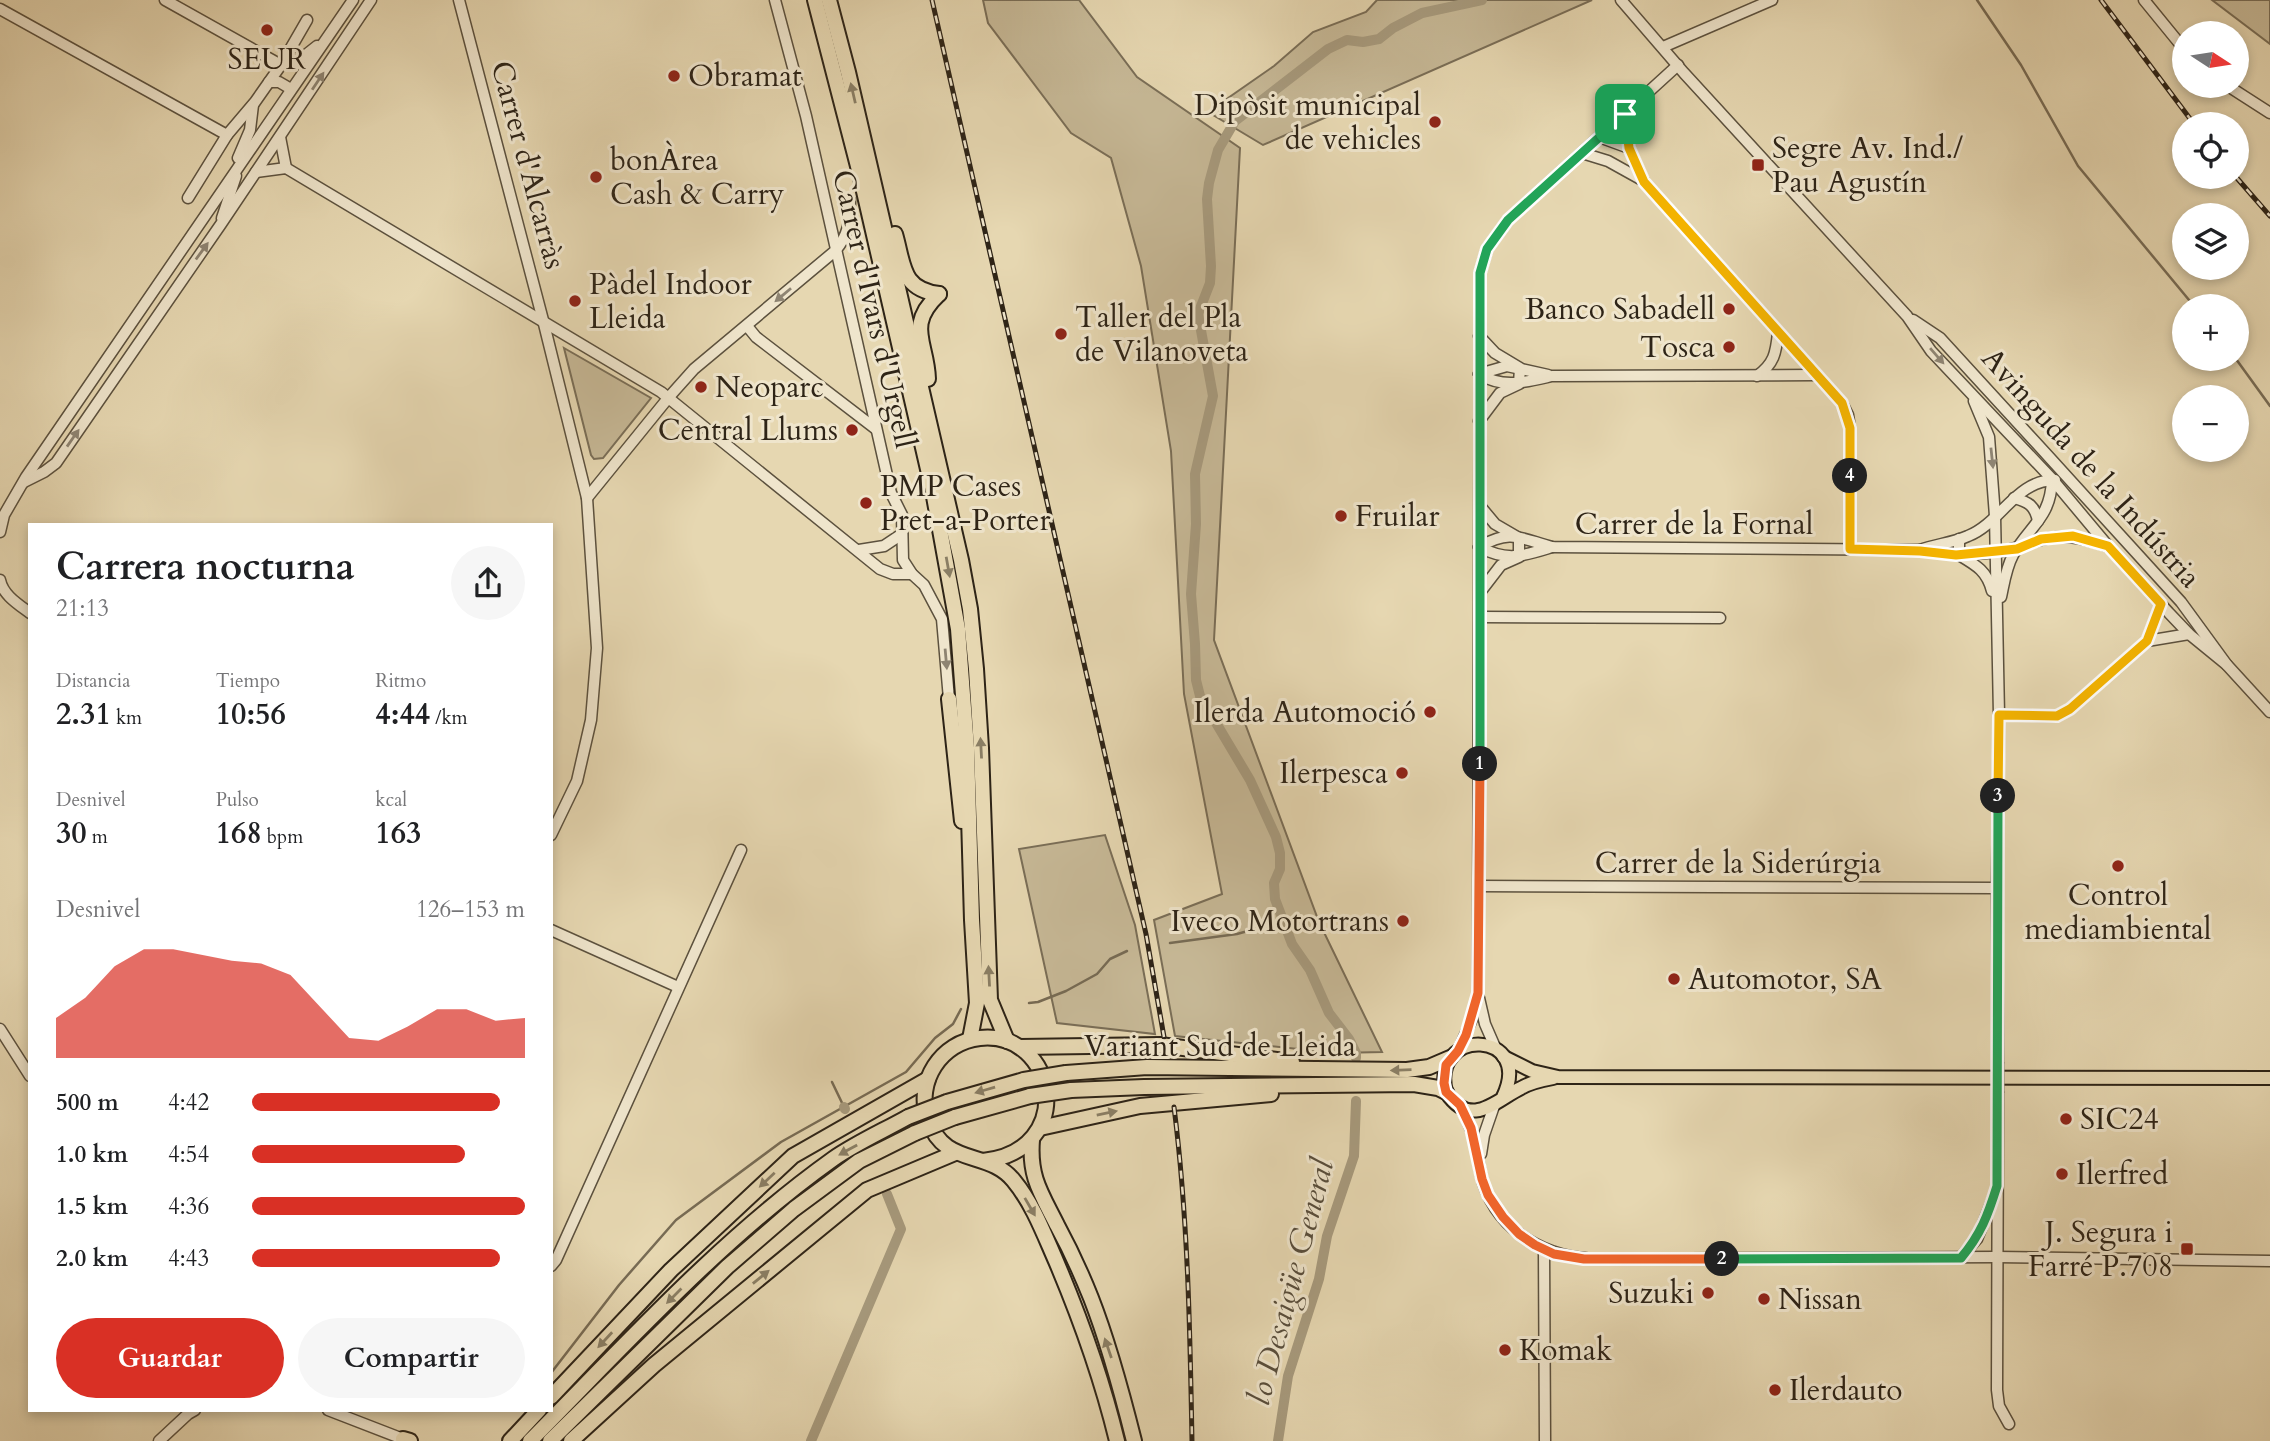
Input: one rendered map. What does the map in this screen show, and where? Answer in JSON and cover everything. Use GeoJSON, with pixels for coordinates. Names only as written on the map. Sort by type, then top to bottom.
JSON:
{"type":"FeatureCollection","features":[{"type":"Feature","properties":{"kind":"highway"},"geometry":{"type":"LineString","coordinates":[[815,0],[863,187],[948,561],[963,676],[971,829],[972,920]]}},
{"type":"Feature","properties":{"kind":"highway"},"geometry":{"type":"LineString","coordinates":[[829,0],[961,560],[970,609],[980,735],[990,1000],[1013,1044],[1036,1063],[1046,1084],[1047,1106],[1030,1159],[1036,1186],[1092,1301],[1118,1376],[1134,1441]]}},
{"type":"Feature","properties":{"kind":"highway"},"geometry":{"type":"LineString","coordinates":[[880,212],[892,227],[907,278],[917,289],[939,294],[924,308],[920,326],[928,376],[925,405]]}},
{"type":"Feature","properties":{"kind":"highway"},"geometry":{"type":"LineString","coordinates":[[949,699],[972,920],[977,1003],[970,1039]]}},
{"type":"Feature","properties":{"kind":"highway"},"geometry":{"type":"LineString","coordinates":[[1117,1441],[1103,1383],[1076,1308],[1041,1227],[1014,1181],[1002,1169],[955,1153],[934,1133],[928,1121],[925,1107],[928,1079],[934,1065],[944,1054],[970,1039],[982,1037],[1013,1044],[1160,1045],[1349,1078]]}},
{"type":"Feature","properties":{"kind":"highway","name":"Variant Sud de Lleida"},"geometry":{"type":"LineString","coordinates":[[550,1441],[726,1267],[794,1209],[859,1161],[915,1133],[955,1117],[1030,1096],[1071,1090],[1349,1078],[1420,1069],[1454,1054]]}},
{"type":"Feature","properties":{"kind":"highway","name":"Variant Sud de Lleida"},"geometry":{"type":"LineString","coordinates":[[530,1441],[700,1270],[768,1210],[835,1158],[908,1117],[947,1102],[1024,1080],[1066,1073],[1147,1067],[1349,1078],[1425,1085],[1446,1092]]}},
{"type":"Feature","properties":{"kind":"highway"},"geometry":{"type":"LineString","coordinates":[[983,1161],[1010,1156],[1036,1134],[1140,1106],[1349,1078]]}},
{"type":"Feature","properties":{"kind":"highway"},"geometry":{"type":"LineString","coordinates":[[553,1395],[671,1270],[793,1156],[928,1079]]}},
{"type":"Feature","properties":{"kind":"highway"},"geometry":{"type":"LineString","coordinates":[[571,1441],[654,1365],[867,1190],[955,1153]]}},
{"type":"Feature","properties":{"kind":"highway"},"geometry":{"type":"LineString","coordinates":[[508,1441],[533,1416]]}},
{"type":"Feature","properties":{"kind":"main road"},"geometry":{"type":"LineString","coordinates":[[1558,1077],[1528,1084],[1480,1110],[1460,1105],[1446,1092],[1444,1073],[1454,1054],[1473,1044],[1499,1052],[1532,1071],[1558,1077],[2270,1078]]}},
{"type":"Feature","properties":{"kind":"main road"},"geometry":{"type":"LineString","coordinates":[[1499,1052],[1510,1076],[1499,1102]]}},
{"type":"Feature","properties":{"kind":"street"},"geometry":{"type":"LineString","coordinates":[[165,0],[281,65],[298,61],[324,41]]}},
{"type":"Feature","properties":{"kind":"street"},"geometry":{"type":"LineString","coordinates":[[0,532],[4,515],[23,482],[353,0]]}},
{"type":"Feature","properties":{"kind":"street"},"geometry":{"type":"LineString","coordinates":[[23,482],[56,463],[221,224],[370,0]]}},
{"type":"Feature","properties":{"kind":"street","name":"Carrer d'Alcarràs"},"geometry":{"type":"LineString","coordinates":[[459,0],[587,498],[597,648],[591,720],[577,781],[553,831]]}},
{"type":"Feature","properties":{"kind":"street","name":"Carrer d'Ivars d'Urgell"},"geometry":{"type":"LineString","coordinates":[[775,0],[806,116],[891,493],[902,515],[903,560],[912,574],[924,585],[942,618],[949,699]]}},
{"type":"Feature","properties":{"kind":"street","name":"Avinguda de la Indústria"},"geometry":{"type":"LineString","coordinates":[[1621,0],[1907,316],[1931,351],[2052,479],[2108,546],[2189,634],[2227,665]]}},
{"type":"Feature","properties":{"kind":"street"},"geometry":{"type":"LineString","coordinates":[[1662,47],[1772,0]]}},
{"type":"Feature","properties":{"kind":"street"},"geometry":{"type":"LineString","coordinates":[[2144,0],[2172,34]]}},
{"type":"Feature","properties":{"kind":"street"},"geometry":{"type":"LineString","coordinates":[[0,9],[227,135]]}},
{"type":"Feature","properties":{"kind":"street"},"geometry":{"type":"LineString","coordinates":[[188,198],[227,135],[281,65],[307,20]]}},
{"type":"Feature","properties":{"kind":"street"},"geometry":{"type":"LineString","coordinates":[[1454,1054],[1473,1017],[1478,993],[1480,273],[1487,249],[1508,220],[1678,65]]}},
{"type":"Feature","properties":{"kind":"street"},"geometry":{"type":"LineString","coordinates":[[269,82],[279,82],[291,89]]}},
{"type":"Feature","properties":{"kind":"street"},"geometry":{"type":"LineString","coordinates":[[2247,98],[2270,113]]}},
{"type":"Feature","properties":{"kind":"street"},"geometry":{"type":"LineString","coordinates":[[254,103],[259,115],[268,121]]}},
{"type":"Feature","properties":{"kind":"street"},"geometry":{"type":"LineString","coordinates":[[229,179],[250,130],[254,103]]}},
{"type":"Feature","properties":{"kind":"street"},"geometry":{"type":"LineString","coordinates":[[1625,114],[1629,148],[1644,182],[1842,403],[1850,428],[1850,549]]}},
{"type":"Feature","properties":{"kind":"street"},"geometry":{"type":"LineString","coordinates":[[280,137],[286,168]]}},
{"type":"Feature","properties":{"kind":"street"},"geometry":{"type":"LineString","coordinates":[[1599,137],[1629,148]]}},
{"type":"Feature","properties":{"kind":"street"},"geometry":{"type":"LineString","coordinates":[[1599,137],[1608,161]]}},
{"type":"Feature","properties":{"kind":"street"},"geometry":{"type":"LineString","coordinates":[[1582,153],[1608,161],[1644,182]]}},
{"type":"Feature","properties":{"kind":"street"},"geometry":{"type":"LineString","coordinates":[[221,224],[240,162]]}},
{"type":"Feature","properties":{"kind":"street"},"geometry":{"type":"LineString","coordinates":[[256,172],[286,168],[669,397],[886,573],[912,574]]}},
{"type":"Feature","properties":{"kind":"street"},"geometry":{"type":"LineString","coordinates":[[587,498],[694,369],[835,251],[847,235],[850,225],[850,200]]}},
{"type":"Feature","properties":{"kind":"street","name":"Avinguda de la Indústria"},"geometry":{"type":"LineString","coordinates":[[1907,316],[1940,338],[2073,483],[2181,602],[2227,665],[2270,712]]}},
{"type":"Feature","properties":{"kind":"street"},"geometry":{"type":"LineString","coordinates":[[747,327],[756,337],[876,429]]}},
{"type":"Feature","properties":{"kind":"street"},"geometry":{"type":"LineString","coordinates":[[1757,376],[1769,368],[1774,359],[1778,333]]}},
{"type":"Feature","properties":{"kind":"street"},"geometry":{"type":"LineString","coordinates":[[1479,335],[1495,353],[1520,368]]}},
{"type":"Feature","properties":{"kind":"street"},"geometry":{"type":"LineString","coordinates":[[1479,374],[1501,366],[1552,376]]}},
{"type":"Feature","properties":{"kind":"street"},"geometry":{"type":"LineString","coordinates":[[1519,384],[1520,368]]}},
{"type":"Feature","properties":{"kind":"street"},"geometry":{"type":"LineString","coordinates":[[1479,374],[1498,382],[1519,384]]}},
{"type":"Feature","properties":{"kind":"street"},"geometry":{"type":"LineString","coordinates":[[1479,421],[1500,393],[1519,384],[1552,376],[1815,375]]}},
{"type":"Feature","properties":{"kind":"street"},"geometry":{"type":"LineString","coordinates":[[1971,394],[1989,437],[1995,516],[1999,715],[1997,1390],[1999,1406],[2010,1424]]}},
{"type":"Feature","properties":{"kind":"street"},"geometry":{"type":"LineString","coordinates":[[1998,615],[2006,572],[2017,549],[2045,512],[2052,496],[2049,457]]}},
{"type":"Feature","properties":{"kind":"street"},"geometry":{"type":"LineString","coordinates":[[2052,479],[2073,483]]}},
{"type":"Feature","properties":{"kind":"street","name":"Carrer de la Fornal"},"geometry":{"type":"LineString","coordinates":[[1920,551],[1979,530],[2032,485],[2052,479]]}},
{"type":"Feature","properties":{"kind":"street"},"geometry":{"type":"LineString","coordinates":[[0,512],[15,495]]}},
{"type":"Feature","properties":{"kind":"street"},"geometry":{"type":"LineString","coordinates":[[2014,498],[2027,502],[2035,509],[2038,521]]}},
{"type":"Feature","properties":{"kind":"street","name":"Carrer de la Fornal"},"geometry":{"type":"LineString","coordinates":[[1479,506],[1495,524],[1519,538]]}},
{"type":"Feature","properties":{"kind":"street"},"geometry":{"type":"LineString","coordinates":[[859,550],[884,546],[902,534]]}},
{"type":"Feature","properties":{"kind":"street","name":"Carrer de la Fornal"},"geometry":{"type":"LineString","coordinates":[[1479,547],[1502,536],[1552,547],[1850,549],[1959,555],[2017,549],[2028,543],[2061,536],[2086,538],[2108,546]]}},
{"type":"Feature","properties":{"kind":"street"},"geometry":{"type":"LineString","coordinates":[[1518,557],[1519,538]]}},
{"type":"Feature","properties":{"kind":"street"},"geometry":{"type":"LineString","coordinates":[[1959,539],[1959,555],[1981,569],[1989,578],[1998,615]]}},
{"type":"Feature","properties":{"kind":"street","name":"Carrer de la Fornal"},"geometry":{"type":"LineString","coordinates":[[1479,547],[1499,555],[1518,557]]}},
{"type":"Feature","properties":{"kind":"street","name":"Carrer de la Fornal"},"geometry":{"type":"LineString","coordinates":[[1480,591],[1501,565],[1552,547]]}},
{"type":"Feature","properties":{"kind":"street"},"geometry":{"type":"LineString","coordinates":[[0,580],[1,586],[13,601],[28,612]]}},
{"type":"Feature","properties":{"kind":"street"},"geometry":{"type":"LineString","coordinates":[[0,597],[13,601]]}},
{"type":"Feature","properties":{"kind":"street"},"geometry":{"type":"LineString","coordinates":[[1999,715],[2057,716],[2070,709],[2147,641],[2161,604]]}},
{"type":"Feature","properties":{"kind":"street"},"geometry":{"type":"LineString","coordinates":[[1481,617],[1720,618]]}},
{"type":"Feature","properties":{"kind":"street"},"geometry":{"type":"LineString","coordinates":[[2147,641],[2189,634]]}},
{"type":"Feature","properties":{"kind":"street"},"geometry":{"type":"LineString","coordinates":[[553,1264],[741,850]]}},
{"type":"Feature","properties":{"kind":"street","name":"Carrer de la Siderúrgia"},"geometry":{"type":"LineString","coordinates":[[1479,886],[1997,888]]}},
{"type":"Feature","properties":{"kind":"street"},"geometry":{"type":"LineString","coordinates":[[553,931],[678,987]]}},
{"type":"Feature","properties":{"kind":"street"},"geometry":{"type":"LineString","coordinates":[[1478,993],[1485,1024],[1499,1052]]}},
{"type":"Feature","properties":{"kind":"street"},"geometry":{"type":"LineString","coordinates":[[0,1029],[28,1073]]}},
{"type":"Feature","properties":{"kind":"street"},"geometry":{"type":"LineString","coordinates":[[1479,1169],[1484,1135],[1499,1102]]}},
{"type":"Feature","properties":{"kind":"street"},"geometry":{"type":"LineString","coordinates":[[1460,1105],[1471,1128],[1479,1169],[1488,1195],[1503,1217],[1527,1240],[1544,1250],[1564,1256],[1591,1259],[1997,1257],[2270,1261]]}},
{"type":"Feature","properties":{"kind":"street"},"geometry":{"type":"LineString","coordinates":[[1961,1258],[1984,1226],[1997,1186]]}},
{"type":"Feature","properties":{"kind":"street"},"geometry":{"type":"LineString","coordinates":[[1544,1250],[1545,1441]]}},
{"type":"Feature","properties":{"kind":"street"},"geometry":{"type":"LineString","coordinates":[[159,1441],[191,1412]]}},
{"type":"Feature","properties":{"kind":"street"},"geometry":{"type":"LineString","coordinates":[[333,1412],[406,1440]]}},
{"type":"Feature","properties":{"kind":"shaded area"},"geometry":{"type":"Polygon","coordinates":[[[983,0],[1079,0],[1137,77],[1240,148],[1214,640],[1319,922],[1382,1052],[1336,1053],[1175,1036],[1154,920],[1222,894],[1184,694],[1171,451],[1141,266],[1111,158],[1071,133],[988,23],[983,0]]]}},
{"type":"Feature","properties":{"kind":"shaded area"},"geometry":{"type":"Polygon","coordinates":[[[1377,0],[1592,0],[1263,145],[1208,112],[1274,66],[1313,32],[1366,12],[1377,0]]]}},
{"type":"Feature","properties":{"kind":"shaded area"},"geometry":{"type":"Polygon","coordinates":[[[2212,0],[2270,0],[2270,44],[2249,28],[2249,21],[2240,21],[2212,0]]]}},
{"type":"Feature","properties":{"kind":"shaded area"},"geometry":{"type":"Polygon","coordinates":[[[564,348],[651,398],[603,458],[594,459],[591,455],[564,348]]]}},
{"type":"Feature","properties":{"kind":"shaded area"},"geometry":{"type":"Polygon","coordinates":[[[1105,835],[1135,925],[1155,1034],[1057,1023],[1019,849],[1105,835]]]}},
{"type":"Feature","properties":{"kind":"waterway"},"geometry":{"type":"LineString","coordinates":[[1356,1058],[1349,1039],[1329,1013],[1310,970],[1292,944],[1275,899],[1274,883],[1280,869],[1276,837],[1250,780],[1200,696],[1196,680],[1191,594],[1196,524],[1195,474],[1213,396],[1198,314],[1210,283],[1207,199],[1218,150],[1235,121],[1328,49],[1347,40],[1363,42],[1379,39],[1393,28],[1422,13],[1482,0]]}},
{"type":"Feature","properties":{"kind":"waterway"},"geometry":{"type":"LineString","coordinates":[[1977,0],[2021,65],[2078,166],[2184,294]]}},
{"type":"Feature","properties":{"kind":"waterway"},"geometry":{"type":"LineString","coordinates":[[2245,371],[2270,406]]}},
{"type":"Feature","properties":{"kind":"waterway"},"geometry":{"type":"LineString","coordinates":[[1170,943],[1237,934],[1284,921]]}},
{"type":"Feature","properties":{"kind":"waterway"},"geometry":{"type":"LineString","coordinates":[[1029,1003],[1066,991],[1097,974],[1110,959],[1127,951]]}},
{"type":"Feature","properties":{"kind":"waterway"},"geometry":{"type":"LineString","coordinates":[[553,1370],[619,1285],[676,1220],[781,1142],[906,1072],[935,1038],[953,1024],[961,1009]]}},
{"type":"Feature","properties":{"kind":"waterway"},"geometry":{"type":"LineString","coordinates":[[832,1082],[844,1107]]}},
{"type":"Feature","properties":{"kind":"waterway","name":"lo Desaigüe General"},"geometry":{"type":"LineString","coordinates":[[1278,1441],[1288,1376],[1319,1279],[1327,1236],[1354,1156],[1356,1101]]}},
{"type":"Feature","properties":{"kind":"waterway"},"geometry":{"type":"LineString","coordinates":[[811,1441],[901,1229],[887,1194]]}},
{"type":"Feature","properties":{"kind":"railway"},"geometry":{"type":"LineString","coordinates":[[932,0],[1146,934],[1164,1037]]}},
{"type":"Feature","properties":{"kind":"railway"},"geometry":{"type":"LineString","coordinates":[[2101,0],[2185,112]]}},
{"type":"Feature","properties":{"kind":"railway"},"geometry":{"type":"LineString","coordinates":[[2246,189],[2270,216]]}},
{"type":"Feature","properties":{"kind":"railway"},"geometry":{"type":"LineString","coordinates":[[1174,1107],[1185,1232],[1192,1441]]}},
{"type":"Feature","properties":{"kind":"place","name":"SEUR"},"geometry":{"type":"Point","coordinates":[267,30]}},
{"type":"Feature","properties":{"kind":"place","name":"Obramat"},"geometry":{"type":"Point","coordinates":[674,76]}},
{"type":"Feature","properties":{"kind":"place","name":"Dipòsit municipal de vehicles"},"geometry":{"type":"Point","coordinates":[1435,122]}},
{"type":"Feature","properties":{"kind":"place","name":"Segre Av. Ind./ Pau Agustín"},"geometry":{"type":"Point","coordinates":[1758,165]}},
{"type":"Feature","properties":{"kind":"place","name":"bonÀrea Cash & Carry"},"geometry":{"type":"Point","coordinates":[596,177]}},
{"type":"Feature","properties":{"kind":"place","name":"Pàdel Indoor Lleida"},"geometry":{"type":"Point","coordinates":[575,301]}},
{"type":"Feature","properties":{"kind":"place","name":"Banco Sabadell"},"geometry":{"type":"Point","coordinates":[1729,309]}},
{"type":"Feature","properties":{"kind":"place","name":"Taller del Pla de Vilanoveta"},"geometry":{"type":"Point","coordinates":[1061,334]}},
{"type":"Feature","properties":{"kind":"place","name":"Tosca"},"geometry":{"type":"Point","coordinates":[1729,347]}},
{"type":"Feature","properties":{"kind":"place","name":"Neoparc"},"geometry":{"type":"Point","coordinates":[701,387]}},
{"type":"Feature","properties":{"kind":"place","name":"Central Llums"},"geometry":{"type":"Point","coordinates":[852,430]}},
{"type":"Feature","properties":{"kind":"place","name":"PMP Cases Pret-a-Porter"},"geometry":{"type":"Point","coordinates":[866,503]}},
{"type":"Feature","properties":{"kind":"place","name":"Fruilar"},"geometry":{"type":"Point","coordinates":[1341,516]}},
{"type":"Feature","properties":{"kind":"place","name":"Ilerda Automoció"},"geometry":{"type":"Point","coordinates":[1430,712]}},
{"type":"Feature","properties":{"kind":"place","name":"Ilerpesca"},"geometry":{"type":"Point","coordinates":[1402,773]}},
{"type":"Feature","properties":{"kind":"place","name":"Control mediambiental"},"geometry":{"type":"Point","coordinates":[2118,866]}},
{"type":"Feature","properties":{"kind":"place","name":"Iveco Motortrans"},"geometry":{"type":"Point","coordinates":[1403,921]}},
{"type":"Feature","properties":{"kind":"place","name":"Automotor, SA"},"geometry":{"type":"Point","coordinates":[1674,979]}},
{"type":"Feature","properties":{"kind":"place","name":"SIC24"},"geometry":{"type":"Point","coordinates":[2066,1119]}},
{"type":"Feature","properties":{"kind":"place","name":"Ilerfred"},"geometry":{"type":"Point","coordinates":[2062,1174]}},
{"type":"Feature","properties":{"kind":"place","name":"J. Segura i Farré P.708"},"geometry":{"type":"Point","coordinates":[2187,1249]}},
{"type":"Feature","properties":{"kind":"place","name":"Suzuki"},"geometry":{"type":"Point","coordinates":[1708,1293]}},
{"type":"Feature","properties":{"kind":"place","name":"Nissan"},"geometry":{"type":"Point","coordinates":[1764,1299]}},
{"type":"Feature","properties":{"kind":"place","name":"Komak"},"geometry":{"type":"Point","coordinates":[1505,1350]}},
{"type":"Feature","properties":{"kind":"place","name":"Ilerdauto"},"geometry":{"type":"Point","coordinates":[1775,1390]}},
{"type":"Feature","properties":{"kind":"route"},"geometry":{"type":"LineString","coordinates":[[1625,114],[1629,148],[1644,182],[1842,403],[1850,428],[1850,549],[1956,555],[2017,549],[2041,539],[2061,536],[2086,538],[2108,546],[2161,604],[2147,641],[2070,709],[2057,716],[1999,715],[1997,1186],[1984,1226],[1961,1258],[1598,1259],[1554,1254],[1519,1234],[1492,1202],[1479,1169],[1471,1128],[1460,1105],[1446,1092],[1446,1065],[1458,1051],[1466,1035],[1478,993],[1480,273],[1487,249],[1508,220],[1625,114]]}}]}
